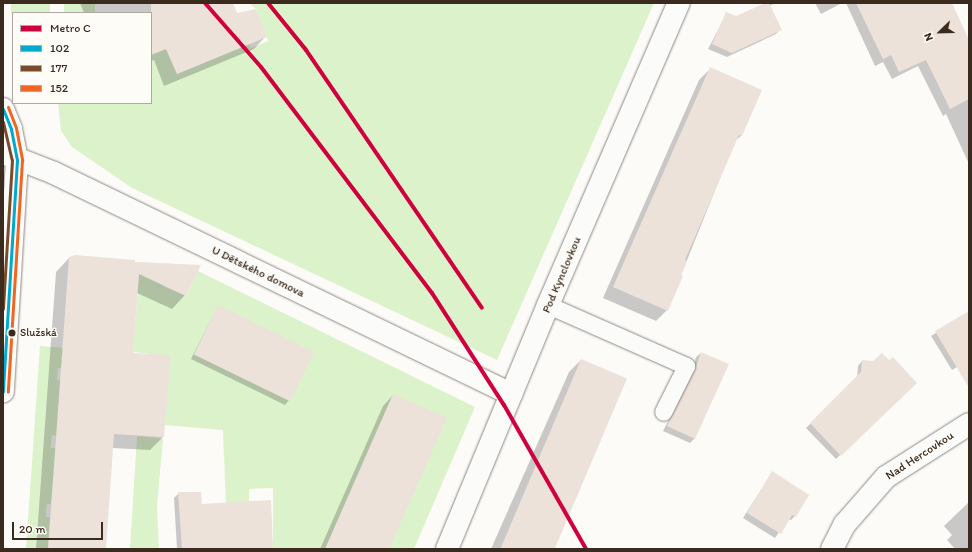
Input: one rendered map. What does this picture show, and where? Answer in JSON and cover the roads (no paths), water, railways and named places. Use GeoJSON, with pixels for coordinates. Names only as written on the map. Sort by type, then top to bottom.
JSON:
{"type":"FeatureCollection","features":[{"type":"Feature","properties":{"kind":"street","name":"Pod Kynclovkou"},"geometry":{"type":"LineString","coordinates":[[447,549],[548,305],[679,3]]}},
{"type":"Feature","properties":{"kind":"street"},"geometry":{"type":"LineString","coordinates":[[3,109],[11,129],[3,392]]}},
{"type":"Feature","properties":{"kind":"street","name":"U Dětského domova"},"geometry":{"type":"LineString","coordinates":[[10,156],[54,173],[511,394]]}},
{"type":"Feature","properties":{"kind":"street","name":"Nad Hercovkou"},"geometry":{"type":"LineString","coordinates":[[832,549],[845,524],[886,477],[969,424]]}},
{"type":"Feature","properties":{"kind":"lane"},"geometry":{"type":"LineString","coordinates":[[548,305],[686,366],[663,412]]}},
{"type":"Feature","properties":{"kind":"metro line","name":"C"},"geometry":{"type":"LineString","coordinates":[[205,3],[261,67],[432,293],[504,405],[586,549]]}},
{"type":"Feature","properties":{"kind":"metro line","name":"C"},"geometry":{"type":"LineString","coordinates":[[268,3],[306,50],[482,308]]}},
{"type":"Feature","properties":{"kind":"place","name":"Služská"},"geometry":{"type":"Point","coordinates":[12,333]}}]}
